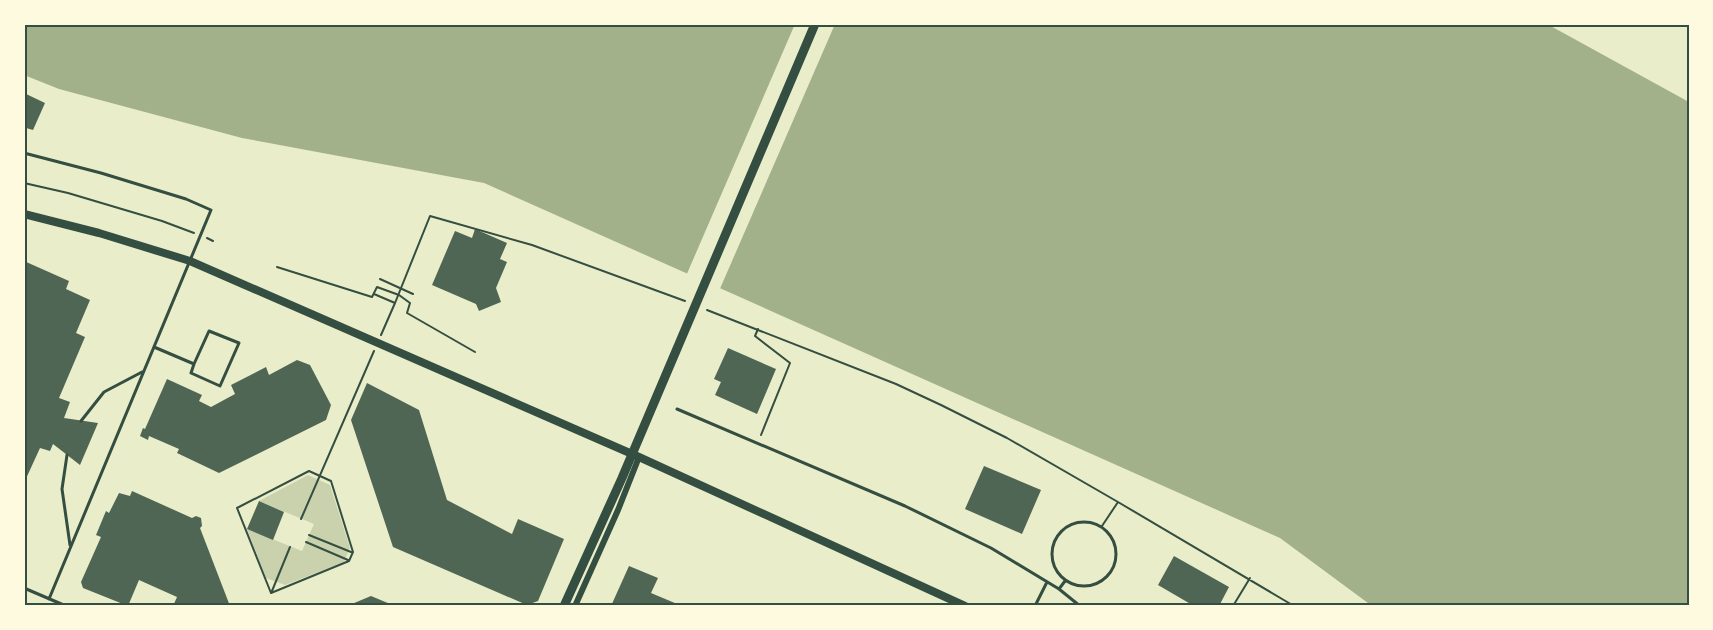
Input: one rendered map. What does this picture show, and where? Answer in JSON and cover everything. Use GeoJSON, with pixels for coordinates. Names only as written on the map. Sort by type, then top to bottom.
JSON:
{"type":"FeatureCollection","features":[{"type":"Feature","properties":{"kind":"main road"},"geometry":{"type":"LineString","coordinates":[[564,606],[622,478],[815,24]]}},
{"type":"Feature","properties":{"kind":"street"},"geometry":{"type":"LineString","coordinates":[[24,214],[99,233],[190,261],[639,457],[965,606]]}},
{"type":"Feature","properties":{"kind":"street"},"geometry":{"type":"LineString","coordinates":[[575,606],[639,457]]}},
{"type":"Feature","properties":{"kind":"lane"},"geometry":{"type":"LineString","coordinates":[[24,153],[101,172],[186,199],[211,210],[49,599]]}},
{"type":"Feature","properties":{"kind":"lane"},"geometry":{"type":"LineString","coordinates":[[209,331],[239,343],[220,386],[191,373],[194,364],[209,331]]}},
{"type":"Feature","properties":{"kind":"lane"},"geometry":{"type":"LineString","coordinates":[[154,347],[194,364]]}},
{"type":"Feature","properties":{"kind":"lane"},"geometry":{"type":"LineString","coordinates":[[81,421],[104,392],[144,371]]}},
{"type":"Feature","properties":{"kind":"lane"},"geometry":{"type":"LineString","coordinates":[[677,409],[905,506],[991,548],[1059,589],[1080,606]]}},
{"type":"Feature","properties":{"kind":"lane"},"geometry":{"type":"LineString","coordinates":[[67,455],[62,489],[70,548]]}},
{"type":"Feature","properties":{"kind":"lane"},"geometry":{"type":"LineString","coordinates":[[1086,521],[1102,526],[1115,542],[1116,563],[1104,580],[1094,584],[1085,587],[1065,581],[1054,568],[1051,551],[1057,535],[1069,524],[1086,521]]}},
{"type":"Feature","properties":{"kind":"lane"},"geometry":{"type":"LineString","coordinates":[[1059,589],[1065,581]]}},
{"type":"Feature","properties":{"kind":"lane"},"geometry":{"type":"LineString","coordinates":[[1035,606],[1047,582]]}},
{"type":"Feature","properties":{"kind":"lane"},"geometry":{"type":"LineString","coordinates":[[24,588],[66,606]]}},
{"type":"Feature","properties":{"kind":"path"},"geometry":{"type":"LineString","coordinates":[[24,183],[68,193],[162,221],[183,230]]}},
{"type":"Feature","properties":{"kind":"path"},"geometry":{"type":"LineString","coordinates":[[389,316],[430,216],[532,245],[692,304]]}},
{"type":"Feature","properties":{"kind":"path"},"geometry":{"type":"LineString","coordinates":[[277,267],[372,297],[377,287],[399,296],[410,303],[407,313],[475,352]]}},
{"type":"Feature","properties":{"kind":"path"},"geometry":{"type":"LineString","coordinates":[[381,279],[413,294]]}},
{"type":"Feature","properties":{"kind":"path"},"geometry":{"type":"LineString","coordinates":[[374,294],[395,303]]}},
{"type":"Feature","properties":{"kind":"path"},"geometry":{"type":"LineString","coordinates":[[703,308],[896,384],[1007,438],[1250,578],[1294,606]]}},
{"type":"Feature","properties":{"kind":"path"},"geometry":{"type":"LineString","coordinates":[[758,329],[755,336],[790,363],[758,443]]}},
{"type":"Feature","properties":{"kind":"path"},"geometry":{"type":"LineString","coordinates":[[301,519],[362,377]]}},
{"type":"Feature","properties":{"kind":"path"},"geometry":{"type":"LineString","coordinates":[[309,471],[331,481],[353,552],[349,561],[271,593],[237,508],[309,471]]}},
{"type":"Feature","properties":{"kind":"path"},"geometry":{"type":"LineString","coordinates":[[1102,526],[1118,502]]}},
{"type":"Feature","properties":{"kind":"path"},"geometry":{"type":"LineString","coordinates":[[309,535],[353,552]]}},
{"type":"Feature","properties":{"kind":"path"},"geometry":{"type":"LineString","coordinates":[[306,542],[349,561]]}},
{"type":"Feature","properties":{"kind":"path"},"geometry":{"type":"LineString","coordinates":[[271,593],[290,547]]}},
{"type":"Feature","properties":{"kind":"path"},"geometry":{"type":"LineString","coordinates":[[1233,606],[1250,578]]}},
{"type":"Feature","properties":{"kind":"shaded area"},"geometry":{"type":"Polygon","coordinates":[[[24,24],[1547,24],[1689,102],[1689,606],[1372,606],[1280,538],[484,183],[242,138],[59,89],[24,75],[24,24]]]}},
{"type":"Feature","properties":{"kind":"shaded area"},"geometry":{"type":"Polygon","coordinates":[[[308,475],[330,485],[350,548],[344,562],[285,585],[266,578],[247,529],[302,551],[314,524],[259,501],[308,475]]]}},
{"type":"Feature","properties":{"kind":"pier"},"geometry":{"type":"Polygon","coordinates":[[[795,24],[835,24],[719,291],[686,276],[795,24]]]}},
{"type":"Feature","properties":{"kind":"building"},"geometry":{"type":"Polygon","coordinates":[[[24,93],[45,103],[33,130],[26,128],[24,134],[24,93]]]}},
{"type":"Feature","properties":{"kind":"building"},"geometry":{"type":"Polygon","coordinates":[[[475,229],[507,243],[500,259],[507,262],[496,288],[501,302],[479,311],[476,304],[432,285],[455,231],[472,238],[475,229]]]}},
{"type":"Feature","properties":{"kind":"building"},"geometry":{"type":"Polygon","coordinates":[[[24,261],[69,281],[66,289],[90,300],[76,333],[85,337],[59,398],[70,402],[64,418],[98,423],[80,465],[53,444],[50,451],[40,448],[24,483],[24,261]]]}},
{"type":"Feature","properties":{"kind":"building"},"geometry":{"type":"Polygon","coordinates":[[[728,348],[776,369],[757,414],[715,395],[721,382],[714,379],[728,348]]]}},
{"type":"Feature","properties":{"kind":"building"},"geometry":{"type":"Polygon","coordinates":[[[297,360],[310,365],[331,405],[326,420],[219,473],[177,453],[179,449],[149,436],[148,440],[140,436],[167,379],[202,395],[199,401],[211,407],[235,394],[231,385],[266,367],[269,375],[297,360]]]}},
{"type":"Feature","properties":{"kind":"building"},"geometry":{"type":"Polygon","coordinates":[[[367,383],[419,410],[447,500],[512,534],[518,519],[564,539],[538,601],[527,605],[393,547],[351,420],[367,383]]]}},
{"type":"Feature","properties":{"kind":"building"},"geometry":{"type":"Polygon","coordinates":[[[984,466],[1041,490],[1022,534],[965,509],[984,466]]]}},
{"type":"Feature","properties":{"kind":"building"},"geometry":{"type":"Polygon","coordinates":[[[132,491],[192,518],[196,516],[201,518],[200,528],[230,606],[173,606],[177,597],[139,580],[128,606],[83,588],[81,582],[101,537],[96,535],[106,511],[109,513],[119,493],[130,496],[132,491]]]}},
{"type":"Feature","properties":{"kind":"building"},"geometry":{"type":"Polygon","coordinates":[[[259,501],[284,512],[273,540],[247,529],[259,501]]]}},
{"type":"Feature","properties":{"kind":"building"},"geometry":{"type":"Polygon","coordinates":[[[1174,556],[1229,587],[1219,606],[1194,606],[1158,585],[1174,556]]]}},
{"type":"Feature","properties":{"kind":"building"},"geometry":{"type":"Polygon","coordinates":[[[629,566],[658,578],[651,593],[682,606],[611,606],[629,566]]]}},
{"type":"Feature","properties":{"kind":"building"},"geometry":{"type":"Polygon","coordinates":[[[371,596],[395,606],[347,606],[371,596]]]}}]}
